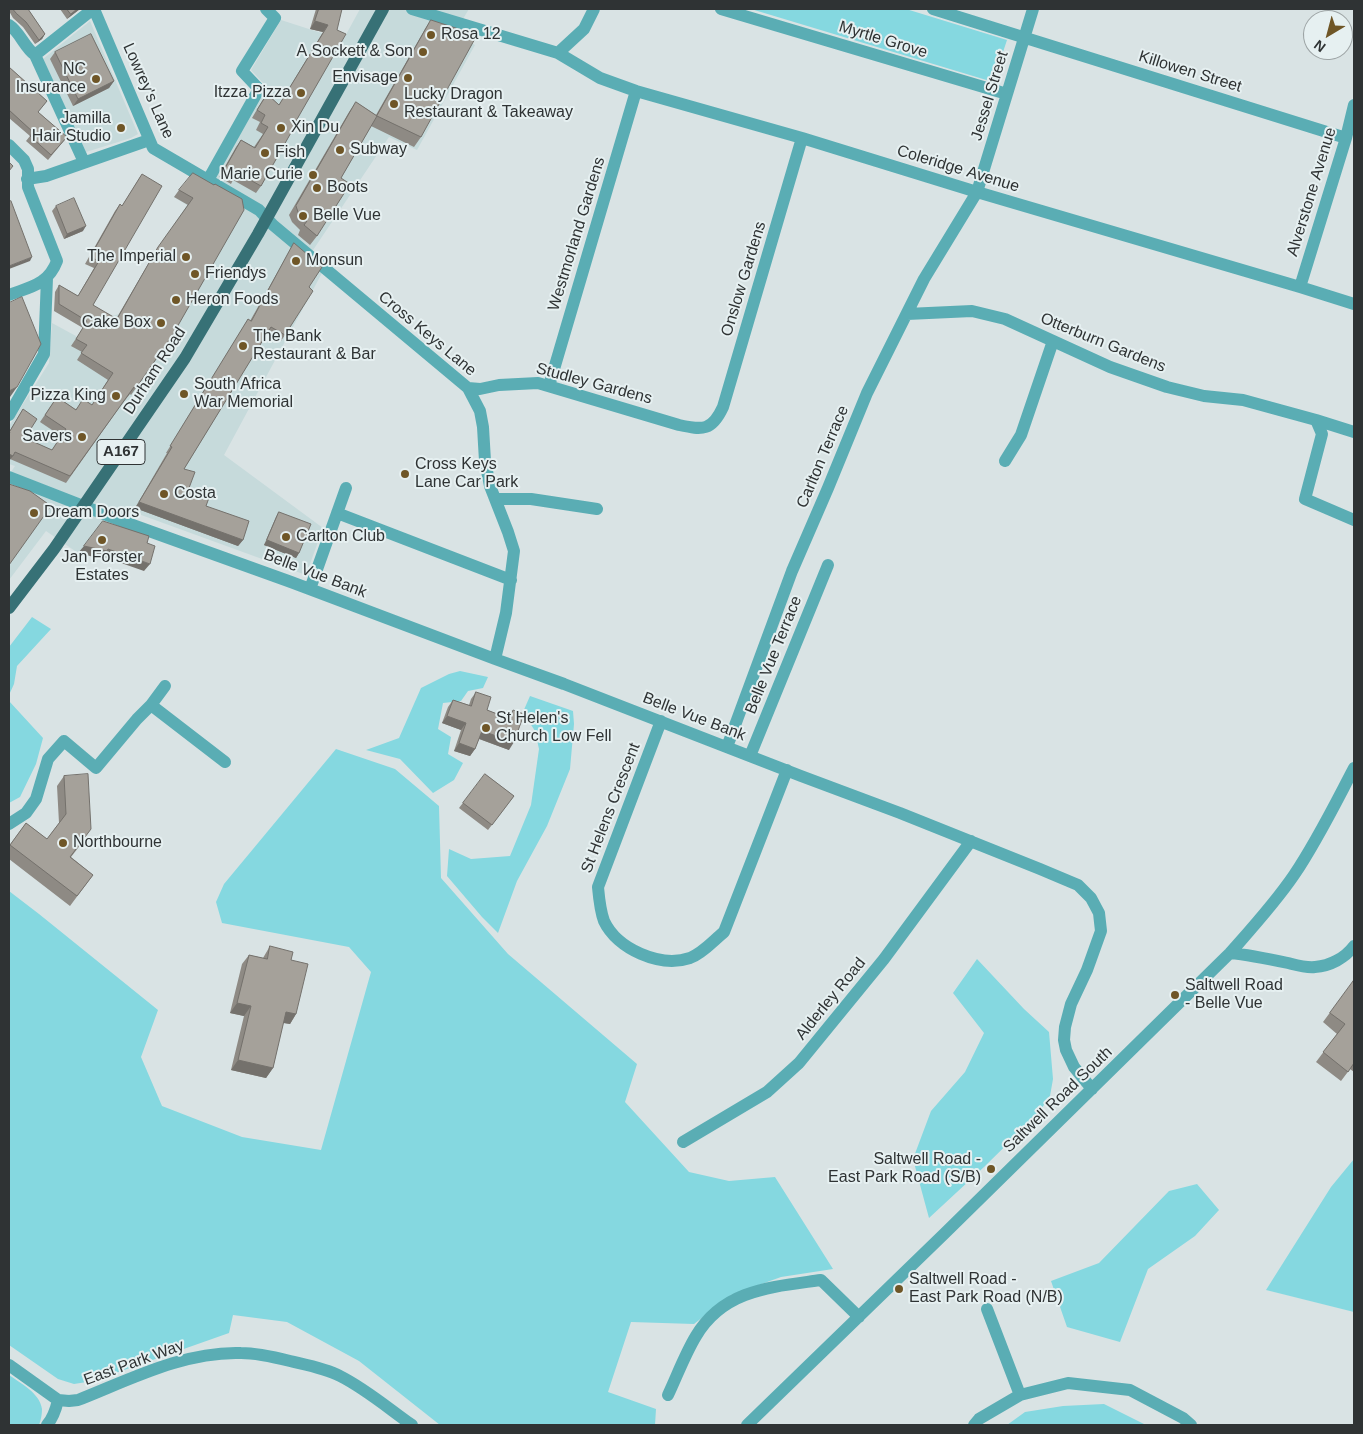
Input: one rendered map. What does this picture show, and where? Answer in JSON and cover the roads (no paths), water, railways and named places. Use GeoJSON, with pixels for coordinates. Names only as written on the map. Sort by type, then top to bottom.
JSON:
{"type":"FeatureCollection","features":[{"type":"Feature","properties":{"kind":"main road","name":"Durham Road"},"geometry":{"type":"LineString","coordinates":[[9,608],[54,549],[184,358],[267,218],[383,9]]}},
{"type":"Feature","properties":{"kind":"street"},"geometry":{"type":"LineString","coordinates":[[35,55],[93,9]]}},
{"type":"Feature","properties":{"kind":"street","name":"Lowrey's Lane"},"geometry":{"type":"LineString","coordinates":[[93,9],[153,148],[259,210],[267,218]]}},
{"type":"Feature","properties":{"kind":"street"},"geometry":{"type":"LineString","coordinates":[[208,180],[259,90],[242,71],[275,18],[266,9]]}},
{"type":"Feature","properties":{"kind":"street","name":"Coleridge Avenue"},"geometry":{"type":"LineString","coordinates":[[412,9],[558,53],[600,78],[636,91],[802,138],[1354,304]]}},
{"type":"Feature","properties":{"kind":"street"},"geometry":{"type":"LineString","coordinates":[[558,53],[584,29],[594,9]]}},
{"type":"Feature","properties":{"kind":"street","name":"Myrtle Grove"},"geometry":{"type":"LineString","coordinates":[[721,9],[1007,94]]}},
{"type":"Feature","properties":{"kind":"street","name":"Killowen Street"},"geometry":{"type":"LineString","coordinates":[[933,9],[1346,138]]}},
{"type":"Feature","properties":{"kind":"street","name":"Jessel Street"},"geometry":{"type":"LineString","coordinates":[[977,192],[1033,9]]}},
{"type":"Feature","properties":{"kind":"street"},"geometry":{"type":"LineString","coordinates":[[9,25],[35,55],[84,162]]}},
{"type":"Feature","properties":{"kind":"street","name":"Westmorland Gardens"},"geometry":{"type":"LineString","coordinates":[[549,386],[636,91]]}},
{"type":"Feature","properties":{"kind":"street","name":"Alverstone Avenue"},"geometry":{"type":"LineString","coordinates":[[1300,287],[1346,138],[1354,105]]}},
{"type":"Feature","properties":{"kind":"street","name":"Onslow Gardens"},"geometry":{"type":"LineString","coordinates":[[710,425],[718,418],[723,407],[802,138]]}},
{"type":"Feature","properties":{"kind":"street"},"geometry":{"type":"LineString","coordinates":[[27,179],[46,176],[149,140]]}},
{"type":"Feature","properties":{"kind":"street"},"geometry":{"type":"LineString","coordinates":[[9,145],[24,160],[28,169],[28,187],[57,261],[47,278],[9,295]]}},
{"type":"Feature","properties":{"kind":"street","name":"Carlton Terrace"},"geometry":{"type":"LineString","coordinates":[[727,747],[792,571],[867,393],[924,279],[977,192]]}},
{"type":"Feature","properties":{"kind":"street","name":"Cross Keys Lane"},"geometry":{"type":"LineString","coordinates":[[267,218],[273,226],[468,388],[480,411],[487,471],[514,551],[506,613],[495,659]]}},
{"type":"Feature","properties":{"kind":"street"},"geometry":{"type":"LineString","coordinates":[[9,415],[44,354],[47,278]]}},
{"type":"Feature","properties":{"kind":"street","name":"Otterburn Gardens"},"geometry":{"type":"LineString","coordinates":[[907,314],[972,311],[1005,319],[1110,367],[1167,387],[1204,396],[1242,400],[1354,432]]}},
{"type":"Feature","properties":{"kind":"street"},"geometry":{"type":"LineString","coordinates":[[1006,461],[1021,435],[1053,341]]}},
{"type":"Feature","properties":{"kind":"street","name":"Studley Gardens"},"geometry":{"type":"LineString","coordinates":[[468,388],[480,389],[526,382],[538,383],[679,425],[701,428],[710,425]]}},
{"type":"Feature","properties":{"kind":"street"},"geometry":{"type":"LineString","coordinates":[[1316,420],[1322,434],[1305,499],[1354,520]]}},
{"type":"Feature","properties":{"kind":"street","name":"Belle Vue Bank"},"geometry":{"type":"LineString","coordinates":[[9,477],[564,684],[900,812],[1078,885],[1091,898],[1099,913],[1101,931],[1087,970],[1071,1004],[1064,1040],[1066,1050],[1074,1067],[1092,1089]]}},
{"type":"Feature","properties":{"kind":"street"},"geometry":{"type":"LineString","coordinates":[[310,590],[346,488]]}},
{"type":"Feature","properties":{"kind":"street"},"geometry":{"type":"LineString","coordinates":[[495,499],[532,499],[597,508]]}},
{"type":"Feature","properties":{"kind":"street"},"geometry":{"type":"LineString","coordinates":[[337,513],[511,580]]}},
{"type":"Feature","properties":{"kind":"street","name":"Belle Vue Terrace"},"geometry":{"type":"LineString","coordinates":[[750,756],[828,565]]}},
{"type":"Feature","properties":{"kind":"street"},"geometry":{"type":"LineString","coordinates":[[9,824],[26,813],[36,799],[48,759],[64,741],[96,768],[151,705],[165,686]]}},
{"type":"Feature","properties":{"kind":"street"},"geometry":{"type":"LineString","coordinates":[[151,705],[225,762]]}},
{"type":"Feature","properties":{"kind":"street","name":"St Helens Crescent"},"geometry":{"type":"LineString","coordinates":[[661,721],[598,887],[604,921],[616,939],[638,952],[655,959],[690,958],[705,949],[724,932],[787,770]]}},
{"type":"Feature","properties":{"kind":"street","name":"Saltwell Road South"},"geometry":{"type":"LineString","coordinates":[[747,1425],[1230,953],[1273,904],[1294,876],[1354,768]]}},
{"type":"Feature","properties":{"kind":"street","name":"Alderley Road"},"geometry":{"type":"LineString","coordinates":[[683,1142],[768,1092],[799,1064],[884,959],[971,842]]}},
{"type":"Feature","properties":{"kind":"street"},"geometry":{"type":"LineString","coordinates":[[1230,953],[1314,967],[1337,961],[1354,946]]}},
{"type":"Feature","properties":{"kind":"street"},"geometry":{"type":"LineString","coordinates":[[668,1395],[696,1336],[708,1320],[721,1308],[739,1296],[771,1287],[820,1280],[858,1317]]}},
{"type":"Feature","properties":{"kind":"street"},"geometry":{"type":"LineString","coordinates":[[987,1309],[1020,1395]]}},
{"type":"Feature","properties":{"kind":"street","name":"East Park Way"},"geometry":{"type":"LineString","coordinates":[[58,1400],[78,1400],[146,1372],[177,1362],[206,1355],[241,1353],[278,1358],[313,1366],[340,1376],[412,1425]]}},
{"type":"Feature","properties":{"kind":"street"},"geometry":{"type":"LineString","coordinates":[[9,1365],[58,1400],[56,1410],[47,1425]]}},
{"type":"Feature","properties":{"kind":"street"},"geometry":{"type":"LineString","coordinates":[[974,1425],[1020,1395],[1068,1383],[1130,1390],[1183,1418],[1190,1425]]}},
{"type":"Feature","properties":{"kind":"place","name":"Rosa 12"},"geometry":{"type":"Point","coordinates":[431,35]}},
{"type":"Feature","properties":{"kind":"place","name":"A Sockett & Son"},"geometry":{"type":"Point","coordinates":[423,52]}},
{"type":"Feature","properties":{"kind":"place","name":"Envisage"},"geometry":{"type":"Point","coordinates":[408,78]}},
{"type":"Feature","properties":{"kind":"place","name":"NC Insurance"},"geometry":{"type":"Point","coordinates":[96,79]}},
{"type":"Feature","properties":{"kind":"place","name":"Itzza Pizza"},"geometry":{"type":"Point","coordinates":[301,93]}},
{"type":"Feature","properties":{"kind":"place","name":"Lucky Dragon Restaurant & Takeaway"},"geometry":{"type":"Point","coordinates":[394,104]}},
{"type":"Feature","properties":{"kind":"place","name":"Jamilla Hair Studio"},"geometry":{"type":"Point","coordinates":[121,128]}},
{"type":"Feature","properties":{"kind":"place","name":"Xin Du"},"geometry":{"type":"Point","coordinates":[281,128]}},
{"type":"Feature","properties":{"kind":"place","name":"Subway"},"geometry":{"type":"Point","coordinates":[340,150]}},
{"type":"Feature","properties":{"kind":"place","name":"Fish"},"geometry":{"type":"Point","coordinates":[265,153]}},
{"type":"Feature","properties":{"kind":"place","name":"Marie Curie"},"geometry":{"type":"Point","coordinates":[313,175]}},
{"type":"Feature","properties":{"kind":"place","name":"Boots"},"geometry":{"type":"Point","coordinates":[317,188]}},
{"type":"Feature","properties":{"kind":"place","name":"Belle Vue"},"geometry":{"type":"Point","coordinates":[303,216]}},
{"type":"Feature","properties":{"kind":"place","name":"The Imperial"},"geometry":{"type":"Point","coordinates":[186,257]}},
{"type":"Feature","properties":{"kind":"place","name":"Monsun"},"geometry":{"type":"Point","coordinates":[296,261]}},
{"type":"Feature","properties":{"kind":"place","name":"Friendys"},"geometry":{"type":"Point","coordinates":[195,274]}},
{"type":"Feature","properties":{"kind":"place","name":"Heron Foods"},"geometry":{"type":"Point","coordinates":[176,300]}},
{"type":"Feature","properties":{"kind":"place","name":"Cake Box"},"geometry":{"type":"Point","coordinates":[161,323]}},
{"type":"Feature","properties":{"kind":"place","name":"The Bank Restaurant & Bar"},"geometry":{"type":"Point","coordinates":[243,346]}},
{"type":"Feature","properties":{"kind":"place","name":"South Africa War Memorial"},"geometry":{"type":"Point","coordinates":[184,394]}},
{"type":"Feature","properties":{"kind":"place","name":"Pizza King"},"geometry":{"type":"Point","coordinates":[116,396]}},
{"type":"Feature","properties":{"kind":"place","name":"Savers"},"geometry":{"type":"Point","coordinates":[82,437]}},
{"type":"Feature","properties":{"kind":"place","name":"Cross Keys Lane Car Park"},"geometry":{"type":"Point","coordinates":[405,474]}},
{"type":"Feature","properties":{"kind":"place","name":"Costa"},"geometry":{"type":"Point","coordinates":[164,494]}},
{"type":"Feature","properties":{"kind":"place","name":"Dream Doors"},"geometry":{"type":"Point","coordinates":[34,513]}},
{"type":"Feature","properties":{"kind":"place","name":"Carlton Club"},"geometry":{"type":"Point","coordinates":[286,537]}},
{"type":"Feature","properties":{"kind":"place","name":"Jan Forster Estates"},"geometry":{"type":"Point","coordinates":[102,540]}},
{"type":"Feature","properties":{"kind":"place","name":"St Helen's Church Low Fell"},"geometry":{"type":"Point","coordinates":[486,728]}},
{"type":"Feature","properties":{"kind":"place","name":"Northbourne"},"geometry":{"type":"Point","coordinates":[63,843]}},
{"type":"Feature","properties":{"kind":"place","name":"Saltwell Road - Belle Vue"},"geometry":{"type":"Point","coordinates":[1175,995]}},
{"type":"Feature","properties":{"kind":"place","name":"Saltwell Road - East Park Road (S/B)"},"geometry":{"type":"Point","coordinates":[991,1169]}},
{"type":"Feature","properties":{"kind":"place","name":"Saltwell Road - East Park Road (N/B)"},"geometry":{"type":"Point","coordinates":[899,1289]}}]}
